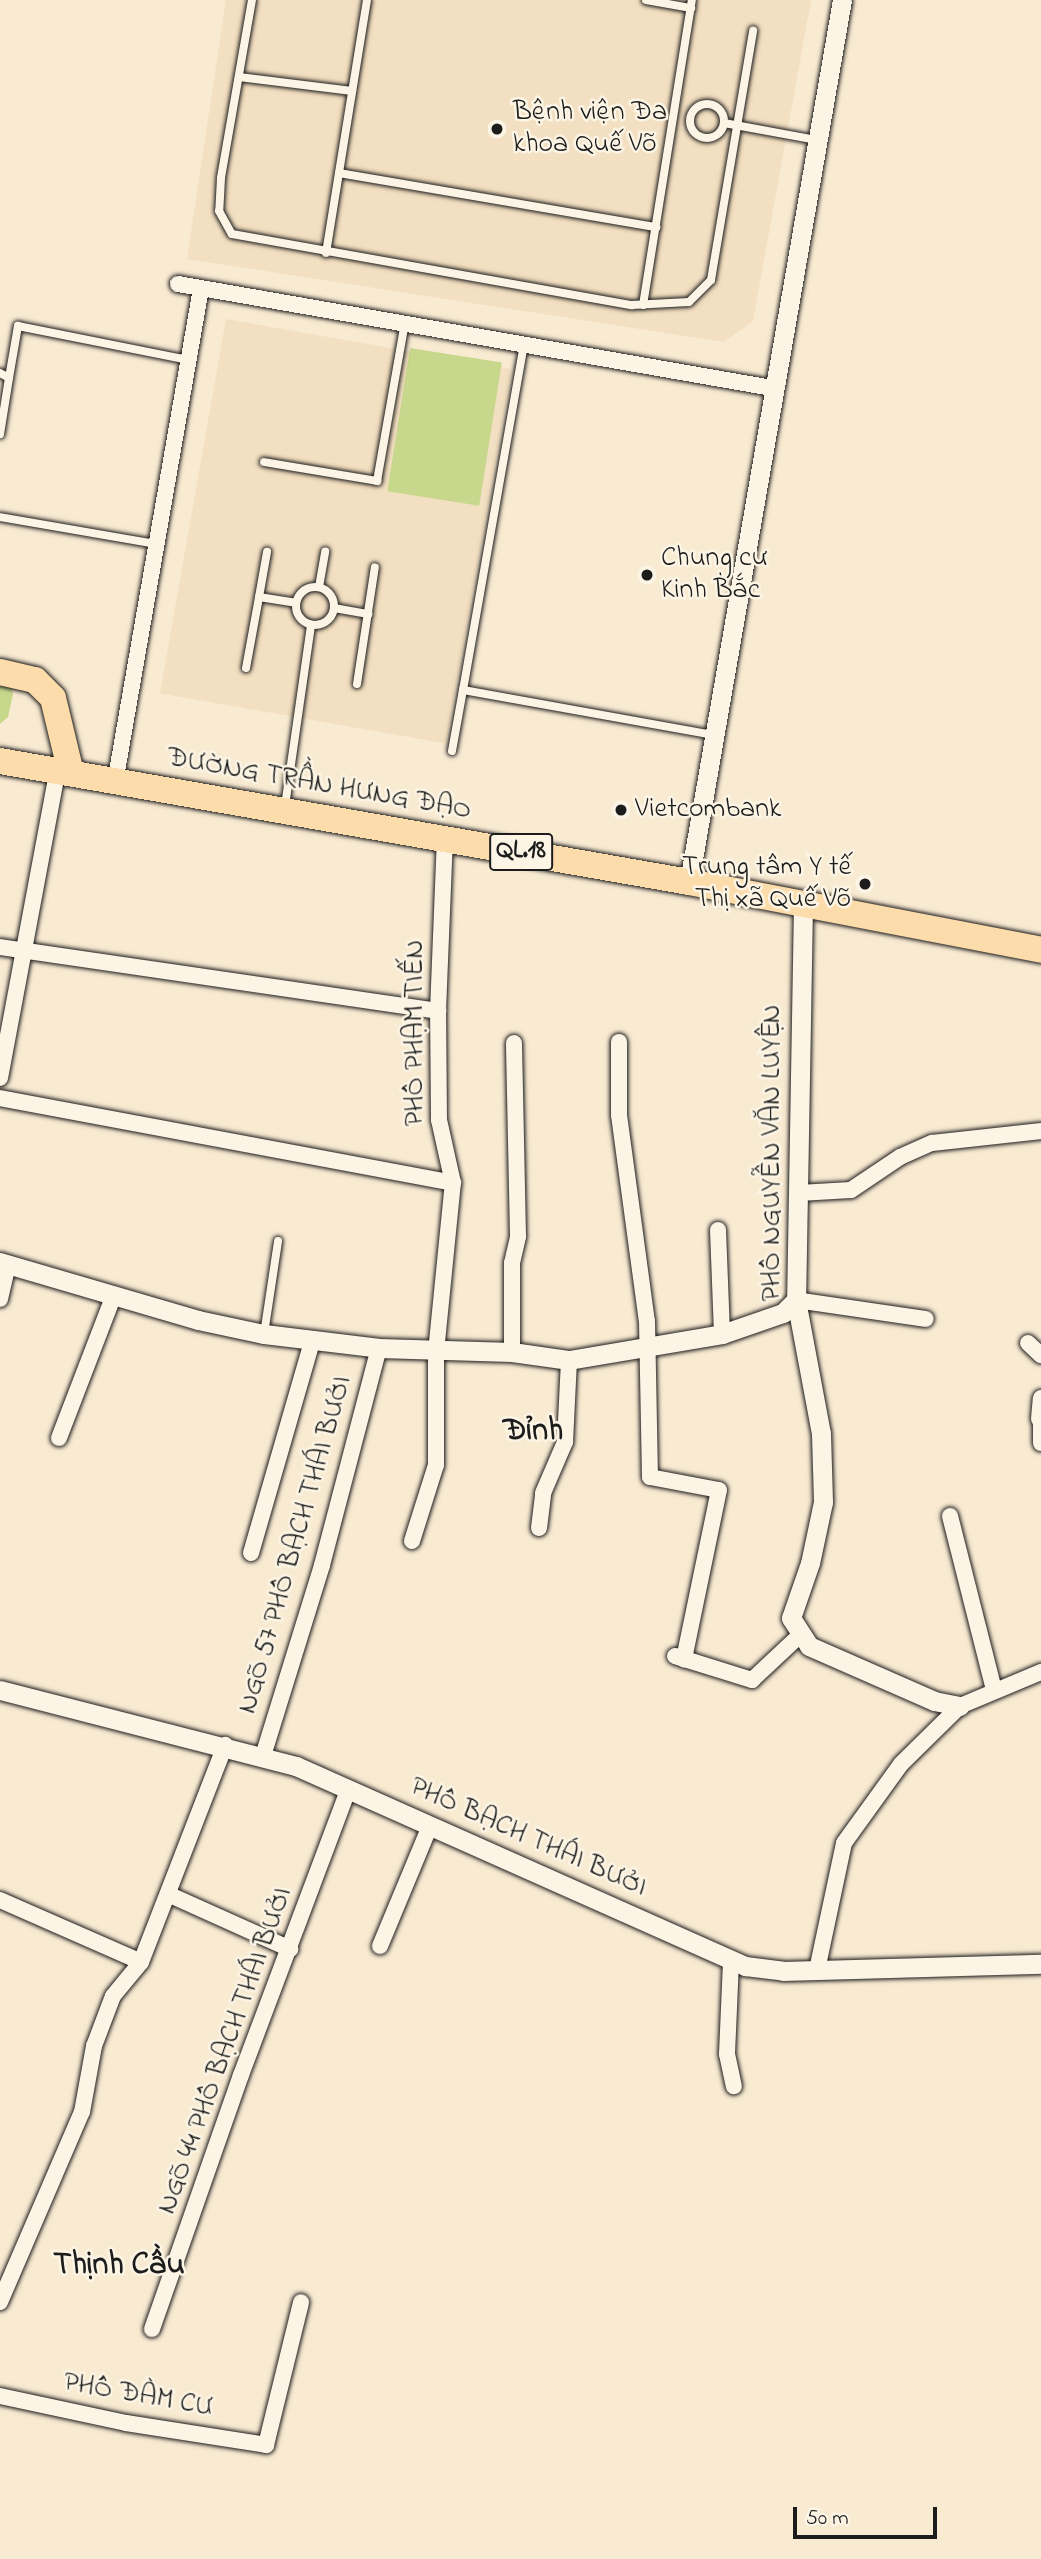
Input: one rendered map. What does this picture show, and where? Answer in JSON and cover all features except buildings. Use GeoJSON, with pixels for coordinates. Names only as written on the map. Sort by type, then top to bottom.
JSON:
{"type":"FeatureCollection","features":[{"type":"Feature","properties":{"kind":"highway"},"geometry":{"type":"LineString","coordinates":[[0,672],[35,680],[53,698],[64,773]]}},
{"type":"Feature","properties":{"kind":"highway","name":"ĐƯỜNG TRẦN HƯNG ĐẠO"},"geometry":{"type":"LineString","coordinates":[[0,761],[689,882],[1041,950]]}},
{"type":"Feature","properties":{"kind":"street"},"geometry":{"type":"LineString","coordinates":[[689,882],[772,388],[842,0]]}},
{"type":"Feature","properties":{"kind":"street"},"geometry":{"type":"LineString","coordinates":[[178,284],[772,388]]}},
{"type":"Feature","properties":{"kind":"street"},"geometry":{"type":"LineString","coordinates":[[115,783],[201,288]]}},
{"type":"Feature","properties":{"kind":"street"},"geometry":{"type":"LineString","coordinates":[[0,1078],[24,951],[64,773]]}},
{"type":"Feature","properties":{"kind":"street","name":"PHỐ PHẠM TIẾN"},"geometry":{"type":"LineString","coordinates":[[412,1541],[436,1465],[439,1420],[436,1352],[453,1183],[439,1121],[438,1011],[445,838]]}},
{"type":"Feature","properties":{"kind":"street","name":"PHỐ NGUYỄN VĂN LUYỆN"},"geometry":{"type":"LineString","coordinates":[[799,1636],[791,1618],[810,1563],[823,1502],[823,1465],[796,1300],[803,905]]}},
{"type":"Feature","properties":{"kind":"street"},"geometry":{"type":"LineString","coordinates":[[0,947],[438,1011]]}},
{"type":"Feature","properties":{"kind":"street"},"geometry":{"type":"LineString","coordinates":[[619,1042],[619,1115],[647,1346],[650,1477],[719,1490],[679,1658],[752,1680],[799,1636],[809,1646],[934,1701],[960,1706]]}},
{"type":"Feature","properties":{"kind":"street"},"geometry":{"type":"LineString","coordinates":[[512,1352],[512,1263],[518,1236],[514,1043]]}},
{"type":"Feature","properties":{"kind":"street"},"geometry":{"type":"LineString","coordinates":[[0,1098],[453,1183]]}},
{"type":"Feature","properties":{"kind":"street"},"geometry":{"type":"LineString","coordinates":[[799,1193],[851,1190],[900,1157],[932,1143],[1041,1131]]}},
{"type":"Feature","properties":{"kind":"street"},"geometry":{"type":"LineString","coordinates":[[718,1230],[722,1334]]}},
{"type":"Feature","properties":{"kind":"street"},"geometry":{"type":"LineString","coordinates":[[0,1299],[4,1264],[113,1297],[264,1334],[379,1348],[436,1352],[512,1352],[569,1360],[722,1334],[783,1312],[796,1300],[926,1319]]}},
{"type":"Feature","properties":{"kind":"street"},"geometry":{"type":"LineString","coordinates":[[60,1438],[113,1297]]}},
{"type":"Feature","properties":{"kind":"street"},"geometry":{"type":"LineString","coordinates":[[251,1553],[312,1341]]}},
{"type":"Feature","properties":{"kind":"street"},"geometry":{"type":"LineString","coordinates":[[1028,1343],[1041,1355]]}},
{"type":"Feature","properties":{"kind":"street","name":"NGÕ 57 PHỐ BẠCH THÁI BƯỞI"},"geometry":{"type":"LineString","coordinates":[[263,1756],[323,1566],[379,1348]]}},
{"type":"Feature","properties":{"kind":"street"},"geometry":{"type":"LineString","coordinates":[[539,1528],[543,1493],[565,1442],[569,1360]]}},
{"type":"Feature","properties":{"kind":"street"},"geometry":{"type":"LineString","coordinates":[[1041,1398],[1041,1443]]}},
{"type":"Feature","properties":{"kind":"street"},"geometry":{"type":"LineString","coordinates":[[950,1516],[994,1690]]}},
{"type":"Feature","properties":{"kind":"street"},"geometry":{"type":"LineString","coordinates":[[817,1970],[844,1843],[901,1764],[960,1706],[1041,1672]]}},
{"type":"Feature","properties":{"kind":"street","name":"PHỐ BẠCH THÁI BƯỞI"},"geometry":{"type":"LineString","coordinates":[[0,1690],[263,1756],[430,1826],[731,1962],[783,1971],[1041,1964]]}},
{"type":"Feature","properties":{"kind":"street"},"geometry":{"type":"LineString","coordinates":[[0,2302],[82,2112],[94,2046],[113,1996],[141,1962],[170,1895],[225,1745]]}},
{"type":"Feature","properties":{"kind":"street","name":"NGÕ 44 PHỐ BẠCH THÁI BƯỞI"},"geometry":{"type":"LineString","coordinates":[[152,2329],[348,1790]]}},
{"type":"Feature","properties":{"kind":"street"},"geometry":{"type":"LineString","coordinates":[[380,1946],[430,1826]]}},
{"type":"Feature","properties":{"kind":"street"},"geometry":{"type":"LineString","coordinates":[[170,1895],[290,1949]]}},
{"type":"Feature","properties":{"kind":"street"},"geometry":{"type":"LineString","coordinates":[[0,1900],[141,1962]]}},
{"type":"Feature","properties":{"kind":"street"},"geometry":{"type":"LineString","coordinates":[[731,1962],[727,2054],[734,2086]]}},
{"type":"Feature","properties":{"kind":"street","name":"PHỐ ĐÀM CƯ"},"geometry":{"type":"LineString","coordinates":[[0,2396],[126,2423],[266,2445],[301,2302]]}},
{"type":"Feature","properties":{"kind":"lane"},"geometry":{"type":"LineString","coordinates":[[253,0],[221,178],[222,224],[249,240],[643,306],[689,302],[711,280],[740,126],[753,31]]}},
{"type":"Feature","properties":{"kind":"lane"},"geometry":{"type":"LineString","coordinates":[[326,253],[367,0]]}},
{"type":"Feature","properties":{"kind":"lane"},"geometry":{"type":"LineString","coordinates":[[643,306],[692,4],[646,0]]}},
{"type":"Feature","properties":{"kind":"lane"},"geometry":{"type":"LineString","coordinates":[[239,77],[352,91]]}},
{"type":"Feature","properties":{"kind":"lane"},"geometry":{"type":"LineString","coordinates":[[708,104],[718,108],[724,123],[719,134],[708,139],[697,136],[689,121],[697,107],[708,104]]}},
{"type":"Feature","properties":{"kind":"lane"},"geometry":{"type":"LineString","coordinates":[[673,119],[689,121]]}},
{"type":"Feature","properties":{"kind":"lane"},"geometry":{"type":"LineString","coordinates":[[724,123],[817,140]]}},
{"type":"Feature","properties":{"kind":"lane"},"geometry":{"type":"LineString","coordinates":[[339,173],[656,227]]}},
{"type":"Feature","properties":{"kind":"lane"},"geometry":{"type":"LineString","coordinates":[[264,462],[377,481],[405,323]]}},
{"type":"Feature","properties":{"kind":"lane"},"geometry":{"type":"LineString","coordinates":[[0,434],[18,326],[188,360]]}},
{"type":"Feature","properties":{"kind":"lane"},"geometry":{"type":"LineString","coordinates":[[452,751],[524,343]]}},
{"type":"Feature","properties":{"kind":"lane"},"geometry":{"type":"LineString","coordinates":[[0,373],[9,378]]}},
{"type":"Feature","properties":{"kind":"lane"},"geometry":{"type":"LineString","coordinates":[[0,517],[156,544]]}},
{"type":"Feature","properties":{"kind":"lane"},"geometry":{"type":"LineString","coordinates":[[246,667],[267,552]]}},
{"type":"Feature","properties":{"kind":"lane"},"geometry":{"type":"LineString","coordinates":[[319,587],[325,552]]}},
{"type":"Feature","properties":{"kind":"lane"},"geometry":{"type":"LineString","coordinates":[[357,684],[374,567]]}},
{"type":"Feature","properties":{"kind":"lane"},"geometry":{"type":"LineString","coordinates":[[319,587],[330,593],[334,608],[327,621],[311,625],[298,615],[296,603],[302,592],[319,587]]}},
{"type":"Feature","properties":{"kind":"lane"},"geometry":{"type":"LineString","coordinates":[[259,597],[296,603]]}},
{"type":"Feature","properties":{"kind":"lane"},"geometry":{"type":"LineString","coordinates":[[334,608],[368,614]]}},
{"type":"Feature","properties":{"kind":"lane"},"geometry":{"type":"LineString","coordinates":[[284,813],[311,625]]}},
{"type":"Feature","properties":{"kind":"lane"},"geometry":{"type":"LineString","coordinates":[[463,691],[713,736]]}},
{"type":"Feature","properties":{"kind":"lane"},"geometry":{"type":"LineString","coordinates":[[264,1334],[278,1241]]}},
{"type":"Feature","properties":{"kind":"shaded area","name":"Bệnh viện Đa khoa Quế Võ"},"geometry":{"type":"Polygon","coordinates":[[[226,0],[811,0],[753,321],[724,342],[187,259],[226,0]]]}},
{"type":"Feature","properties":{"kind":"shaded area"},"geometry":{"type":"Polygon","coordinates":[[[226,319],[512,369],[446,744],[160,693],[226,319]]]}},
{"type":"Feature","properties":{"kind":"green space"},"geometry":{"type":"Polygon","coordinates":[[[410,348],[502,363],[479,506],[387,491],[410,348]]]}},
{"type":"Feature","properties":{"kind":"green space"},"geometry":{"type":"Polygon","coordinates":[[[0,684],[11,686],[13,694],[8,717],[0,724],[0,684]]]}},
{"type":"Feature","properties":{"kind":"place","name":"Bệnh viện Đa khoa Quế Võ"},"geometry":{"type":"Point","coordinates":[497,129]}},
{"type":"Feature","properties":{"kind":"place","name":"Chung cư Kinh Bắc"},"geometry":{"type":"Point","coordinates":[647,575]}},
{"type":"Feature","properties":{"kind":"place","name":"Vietcombank"},"geometry":{"type":"Point","coordinates":[621,810]}},
{"type":"Feature","properties":{"kind":"place","name":"Trung tâm Y tế Thị xã Quế Võ"},"geometry":{"type":"Point","coordinates":[865,884]}},
{"type":"Feature","properties":{"kind":"district","name":"Đỉnh"},"geometry":{"type":"Point","coordinates":[533,1432]}},
{"type":"Feature","properties":{"kind":"district","name":"Thịnh Cầu"},"geometry":{"type":"Point","coordinates":[119,2266]}}]}
